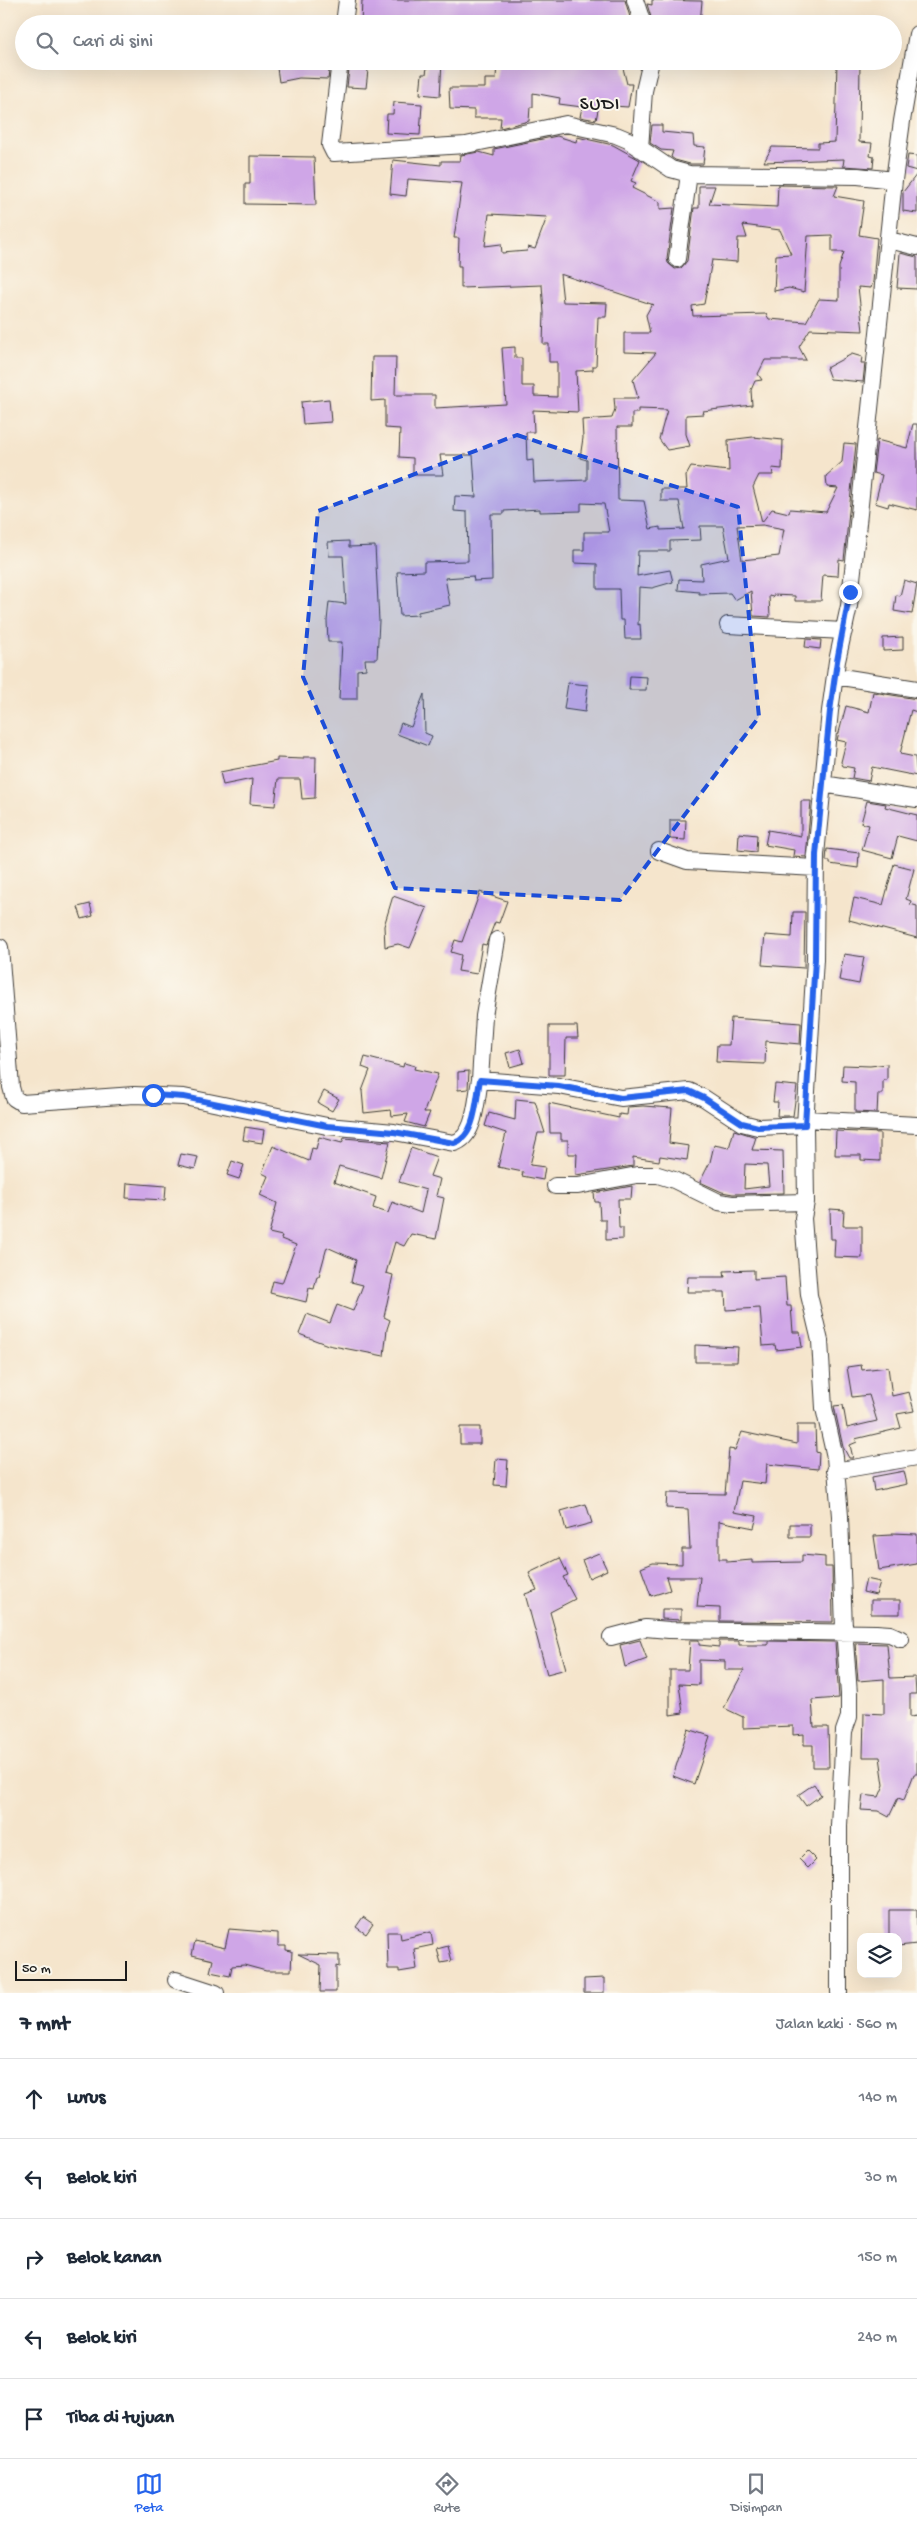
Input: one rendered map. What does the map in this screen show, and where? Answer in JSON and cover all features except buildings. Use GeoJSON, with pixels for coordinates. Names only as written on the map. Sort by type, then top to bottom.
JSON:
{"type":"FeatureCollection","features":[{"type":"Feature","properties":{"kind":"street"},"geometry":{"type":"LineString","coordinates":[[345,15],[347,0]]}},
{"type":"Feature","properties":{"kind":"street"},"geometry":{"type":"LineString","coordinates":[[635,0],[640,15]]}},
{"type":"Feature","properties":{"kind":"street"},"geometry":{"type":"LineString","coordinates":[[839,1993],[839,1826],[844,1731],[849,1717],[849,1694],[844,1632],[840,1516],[834,1457],[824,1408],[820,1341],[809,1295],[806,1262],[803,1218],[806,1202],[805,1122],[815,959],[816,868],[823,784],[835,676],[844,631],[855,552],[894,180],[917,34]]}},
{"type":"Feature","properties":{"kind":"street"},"geometry":{"type":"LineString","coordinates":[[339,70],[330,145],[334,153],[466,145],[566,124],[616,134],[628,140],[671,170],[689,174],[858,176],[894,180]]}},
{"type":"Feature","properties":{"kind":"street"},"geometry":{"type":"LineString","coordinates":[[640,149],[644,91],[649,70]]}},
{"type":"Feature","properties":{"kind":"street"},"geometry":{"type":"LineString","coordinates":[[677,259],[689,174]]}},
{"type":"Feature","properties":{"kind":"street"},"geometry":{"type":"LineString","coordinates":[[889,240],[917,247]]}},
{"type":"Feature","properties":{"kind":"street"},"geometry":{"type":"LineString","coordinates":[[728,626],[844,631]]}},
{"type":"Feature","properties":{"kind":"street"},"geometry":{"type":"LineString","coordinates":[[835,676],[917,689]]}},
{"type":"Feature","properties":{"kind":"street"},"geometry":{"type":"LineString","coordinates":[[823,784],[917,799]]}},
{"type":"Feature","properties":{"kind":"street"},"geometry":{"type":"LineString","coordinates":[[659,851],[687,861],[816,868]]}},
{"type":"Feature","properties":{"kind":"street"},"geometry":{"type":"LineString","coordinates":[[0,947],[11,1087],[14,1098],[22,1103],[134,1095],[184,1097],[327,1126],[394,1132],[454,1143],[462,1140],[469,1132],[480,1080],[484,1016],[497,940]]}},
{"type":"Feature","properties":{"kind":"street"},"geometry":{"type":"LineString","coordinates":[[480,1080],[559,1086],[621,1098],[689,1091],[704,1098],[742,1123],[758,1127],[805,1122],[917,1125]]}},
{"type":"Feature","properties":{"kind":"street"},"geometry":{"type":"LineString","coordinates":[[554,1186],[578,1186],[637,1175],[658,1175],[674,1180],[718,1202],[732,1204],[806,1202]]}},
{"type":"Feature","properties":{"kind":"street"},"geometry":{"type":"LineString","coordinates":[[835,1471],[917,1457]]}},
{"type":"Feature","properties":{"kind":"street"},"geometry":{"type":"LineString","coordinates":[[611,1637],[645,1628],[669,1630],[844,1632],[890,1634],[900,1639]]}},
{"type":"Feature","properties":{"kind":"street"},"geometry":{"type":"LineString","coordinates":[[176,1980],[216,1993]]}},
{"type":"Feature","properties":{"kind":"highlighted area"},"geometry":{"type":"Polygon","coordinates":[[[517,435],[738,507],[759,717],[620,900],[395,888],[303,677],[318,511],[517,435]]]}},
{"type":"Feature","properties":{"kind":"district","name":"SUDI"},"geometry":{"type":"Point","coordinates":[600,102]}},
{"type":"Feature","properties":{"kind":"route"},"geometry":{"type":"LineString","coordinates":[[153,1095],[184,1097],[327,1126],[403,1133],[454,1143],[462,1140],[469,1132],[480,1080],[559,1086],[621,1098],[689,1091],[704,1098],[742,1123],[758,1127],[805,1125],[815,959],[816,855],[830,711],[850,592]]}}]}
